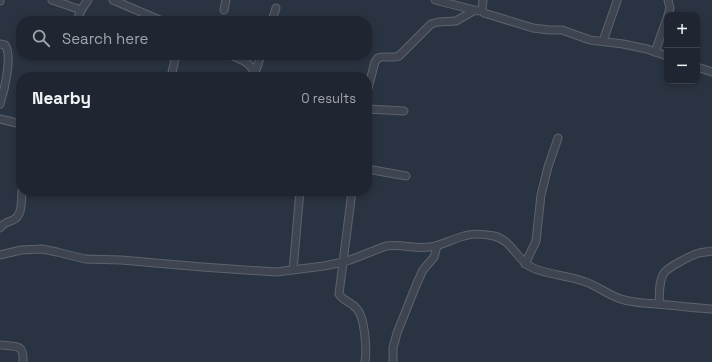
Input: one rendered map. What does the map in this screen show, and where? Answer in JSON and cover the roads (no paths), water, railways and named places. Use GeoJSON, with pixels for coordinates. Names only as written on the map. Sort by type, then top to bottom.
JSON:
{"type":"FeatureCollection","features":[{"type":"Feature","properties":{"kind":"street"},"geometry":{"type":"LineString","coordinates":[[52,0],[81,10]]}},
{"type":"Feature","properties":{"kind":"street"},"geometry":{"type":"LineString","coordinates":[[78,16],[88,0]]}},
{"type":"Feature","properties":{"kind":"street"},"geometry":{"type":"LineString","coordinates":[[113,0],[150,16]]}},
{"type":"Feature","properties":{"kind":"street"},"geometry":{"type":"LineString","coordinates":[[224,10],[226,0]]}},
{"type":"Feature","properties":{"kind":"street"},"geometry":{"type":"LineString","coordinates":[[435,0],[475,10],[533,28],[562,30],[590,40],[623,44],[664,55]]}},
{"type":"Feature","properties":{"kind":"street"},"geometry":{"type":"LineString","coordinates":[[483,0],[482,9],[484,13]]}},
{"type":"Feature","properties":{"kind":"street"},"geometry":{"type":"LineString","coordinates":[[668,0],[670,8],[668,12]]}},
{"type":"Feature","properties":{"kind":"street"},"geometry":{"type":"LineString","coordinates":[[603,41],[617,1]]}},
{"type":"Feature","properties":{"kind":"street"},"geometry":{"type":"LineString","coordinates":[[274,16],[276,8]]}},
{"type":"Feature","properties":{"kind":"street"},"geometry":{"type":"LineString","coordinates":[[372,73],[375,62],[378,58],[384,56],[399,56],[430,24],[456,21],[475,10]]}},
{"type":"Feature","properties":{"kind":"street"},"geometry":{"type":"LineString","coordinates":[[655,52],[664,25]]}},
{"type":"Feature","properties":{"kind":"street"},"geometry":{"type":"LineString","coordinates":[[0,44],[5,45],[8,50],[7,75],[2,88],[0,104]]}},
{"type":"Feature","properties":{"kind":"street"},"geometry":{"type":"LineString","coordinates":[[172,72],[175,60]]}},
{"type":"Feature","properties":{"kind":"street"},"geometry":{"type":"LineString","coordinates":[[242,60],[251,66],[254,72]]}},
{"type":"Feature","properties":{"kind":"street"},"geometry":{"type":"LineString","coordinates":[[257,72],[260,60]]}},
{"type":"Feature","properties":{"kind":"street"},"geometry":{"type":"LineString","coordinates":[[700,68],[712,72]]}},
{"type":"Feature","properties":{"kind":"street"},"geometry":{"type":"LineString","coordinates":[[372,109],[404,111]]}},
{"type":"Feature","properties":{"kind":"street"},"geometry":{"type":"LineString","coordinates":[[0,119],[16,123]]}},
{"type":"Feature","properties":{"kind":"street"},"geometry":{"type":"LineString","coordinates":[[525,264],[536,241],[541,195],[548,167],[558,138]]}},
{"type":"Feature","properties":{"kind":"street"},"geometry":{"type":"LineString","coordinates":[[372,170],[406,176]]}},
{"type":"Feature","properties":{"kind":"street"},"geometry":{"type":"LineString","coordinates":[[0,228],[19,216],[22,196]]}},
{"type":"Feature","properties":{"kind":"street"},"geometry":{"type":"LineString","coordinates":[[293,270],[300,196]]}},
{"type":"Feature","properties":{"kind":"street"},"geometry":{"type":"LineString","coordinates":[[351,196],[339,294],[341,298],[354,306],[360,312],[366,342],[366,362]]}},
{"type":"Feature","properties":{"kind":"street"},"geometry":{"type":"LineString","coordinates":[[0,255],[21,250],[42,249],[85,259],[120,260],[266,272],[324,266],[344,261],[386,246],[393,245],[422,248],[436,246],[475,234],[500,238],[506,242],[530,268],[546,273],[583,280],[622,300],[712,309]]}},
{"type":"Feature","properties":{"kind":"street"},"geometry":{"type":"LineString","coordinates":[[393,362],[393,348],[397,334],[423,270],[434,257],[436,246]]}},
{"type":"Feature","properties":{"kind":"street"},"geometry":{"type":"LineString","coordinates":[[659,304],[660,286],[664,273],[668,269],[701,252],[712,251]]}},
{"type":"Feature","properties":{"kind":"street"},"geometry":{"type":"LineString","coordinates":[[0,345],[17,347],[21,349],[24,355],[23,362]]}}]}
